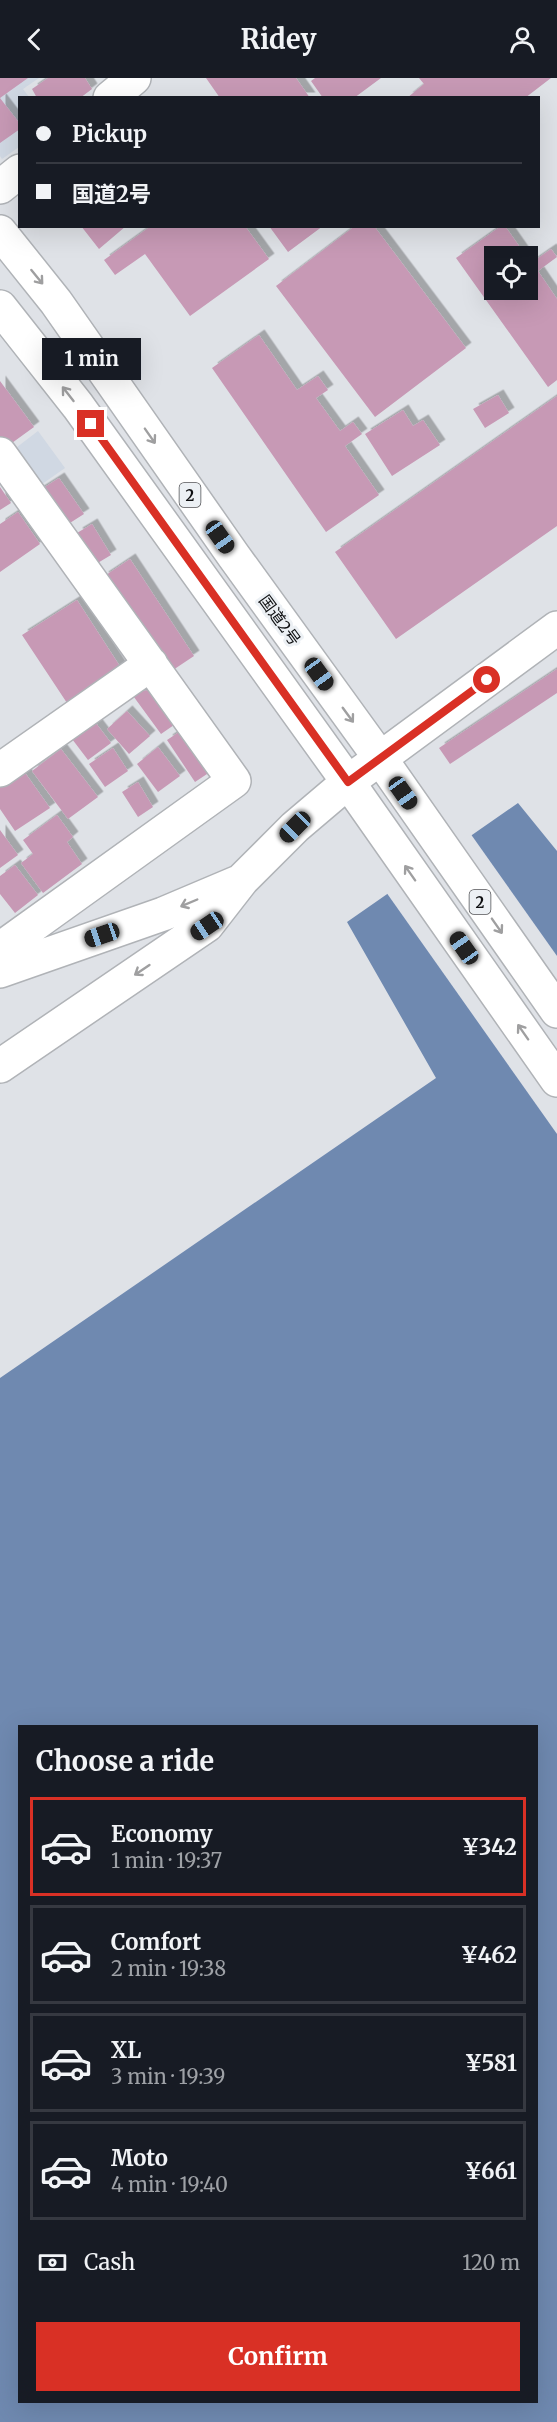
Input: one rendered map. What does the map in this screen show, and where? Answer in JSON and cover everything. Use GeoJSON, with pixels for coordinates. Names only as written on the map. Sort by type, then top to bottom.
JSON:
{"type":"FeatureCollection","features":[{"type":"Feature","properties":{"kind":"main road"},"geometry":{"type":"LineString","coordinates":[[112,96],[134,78]]}},
{"type":"Feature","properties":{"kind":"main road"},"geometry":{"type":"LineString","coordinates":[[0,187],[18,173]]}},
{"type":"Feature","properties":{"kind":"main road","name":"国道2号"},"geometry":{"type":"LineString","coordinates":[[0,232],[56,302],[557,1011]]}},
{"type":"Feature","properties":{"kind":"main road","name":"2"},"geometry":{"type":"LineString","coordinates":[[0,308],[78,406],[348,782],[557,1080]]}},
{"type":"Feature","properties":{"kind":"main road"},"geometry":{"type":"LineString","coordinates":[[0,949],[234,781],[3,462]]}},
{"type":"Feature","properties":{"kind":"main road"},"geometry":{"type":"LineString","coordinates":[[0,1066],[207,926],[242,880],[295,827],[348,782],[557,628]]}},
{"type":"Feature","properties":{"kind":"main road"},"geometry":{"type":"LineString","coordinates":[[0,770],[151,664]]}},
{"type":"Feature","properties":{"kind":"main road"},"geometry":{"type":"LineString","coordinates":[[0,971],[163,914],[242,880]]}},
{"type":"Feature","properties":{"kind":"shaded area"},"geometry":{"type":"Polygon","coordinates":[[[0,78],[39,78],[23,89],[28,96],[18,96],[18,148],[2,159],[0,156],[0,78]]]}},
{"type":"Feature","properties":{"kind":"shaded area"},"geometry":{"type":"Polygon","coordinates":[[[38,431],[65,468],[35,489],[8,454],[38,431]]]}},
{"type":"Feature","properties":{"kind":"water"},"geometry":{"type":"Polygon","coordinates":[[[518,803],[557,851],[557,2422],[0,2422],[0,1378],[436,1078],[347,922],[518,803]]]}},
{"type":"Feature","properties":{"kind":"pier"},"geometry":{"type":"Polygon","coordinates":[[[470,833],[557,956],[557,1134],[386,892],[470,833]]]}},
{"type":"Feature","properties":{"kind":"building"},"geometry":{"type":"Polygon","coordinates":[[[0,78],[28,78],[0,98],[0,78]]]}},
{"type":"Feature","properties":{"kind":"building"},"geometry":{"type":"Polygon","coordinates":[[[48,78],[85,78],[92,89],[83,96],[36,96],[32,89],[48,78]]]}},
{"type":"Feature","properties":{"kind":"building"},"geometry":{"type":"Polygon","coordinates":[[[206,78],[296,78],[309,96],[219,96],[206,78]]]}},
{"type":"Feature","properties":{"kind":"building"},"geometry":{"type":"Polygon","coordinates":[[[315,78],[381,78],[357,96],[322,96],[311,81],[315,78]]]}},
{"type":"Feature","properties":{"kind":"building"},"geometry":{"type":"Polygon","coordinates":[[[419,78],[551,78],[528,96],[409,96],[424,84],[419,78]]]}},
{"type":"Feature","properties":{"kind":"building"},"geometry":{"type":"Polygon","coordinates":[[[0,98],[18,121],[18,130],[0,143],[0,98]]]}},
{"type":"Feature","properties":{"kind":"building"},"geometry":{"type":"Polygon","coordinates":[[[83,228],[124,228],[99,249],[83,228]]]}},
{"type":"Feature","properties":{"kind":"building"},"geometry":{"type":"Polygon","coordinates":[[[148,228],[246,228],[269,259],[190,316],[145,254],[115,275],[104,260],[148,228]]]}},
{"type":"Feature","properties":{"kind":"building"},"geometry":{"type":"Polygon","coordinates":[[[270,228],[320,228],[288,252],[270,228]]]}},
{"type":"Feature","properties":{"kind":"building"},"geometry":{"type":"Polygon","coordinates":[[[352,228],[376,228],[466,348],[375,417],[276,286],[352,228]]]}},
{"type":"Feature","properties":{"kind":"building"},"geometry":{"type":"Polygon","coordinates":[[[498,228],[506,228],[519,246],[484,246],[484,297],[456,258],[498,228]]]}},
{"type":"Feature","properties":{"kind":"building"},"geometry":{"type":"Polygon","coordinates":[[[551,249],[557,257],[538,271],[538,258],[551,249]]]}},
{"type":"Feature","properties":{"kind":"building"},"geometry":{"type":"Polygon","coordinates":[[[538,271],[557,299],[557,380],[548,387],[486,300],[538,300],[538,271]]]}},
{"type":"Feature","properties":{"kind":"building"},"geometry":{"type":"Polygon","coordinates":[[[259,335],[297,390],[318,376],[328,390],[316,398],[340,431],[353,422],[362,434],[345,446],[379,495],[326,532],[212,368],[259,335]]]}},
{"type":"Feature","properties":{"kind":"building"},"geometry":{"type":"Polygon","coordinates":[[[0,381],[34,427],[5,448],[0,442],[0,381]]]}},
{"type":"Feature","properties":{"kind":"building"},"geometry":{"type":"Polygon","coordinates":[[[498,395],[509,413],[485,428],[473,409],[498,395]]]}},
{"type":"Feature","properties":{"kind":"building"},"geometry":{"type":"Polygon","coordinates":[[[557,396],[557,526],[396,639],[335,552],[557,396]]]}},
{"type":"Feature","properties":{"kind":"building"},"geometry":{"type":"Polygon","coordinates":[[[403,410],[413,426],[423,420],[440,445],[392,476],[365,434],[403,410]]]}},
{"type":"Feature","properties":{"kind":"building"},"geometry":{"type":"Polygon","coordinates":[[[59,478],[84,514],[62,528],[37,492],[59,478]]]}},
{"type":"Feature","properties":{"kind":"building"},"geometry":{"type":"Polygon","coordinates":[[[0,487],[11,503],[0,510],[0,487]]]}},
{"type":"Feature","properties":{"kind":"building"},"geometry":{"type":"Polygon","coordinates":[[[18,512],[40,544],[0,572],[0,524],[18,512]]]}},
{"type":"Feature","properties":{"kind":"building"},"geometry":{"type":"Polygon","coordinates":[[[92,524],[111,555],[96,564],[77,533],[92,524]]]}},
{"type":"Feature","properties":{"kind":"building"},"geometry":{"type":"Polygon","coordinates":[[[130,559],[194,656],[167,674],[103,577],[130,559]]]}},
{"type":"Feature","properties":{"kind":"building"},"geometry":{"type":"Polygon","coordinates":[[[77,600],[121,668],[67,703],[22,635],[77,600]]]}},
{"type":"Feature","properties":{"kind":"building"},"geometry":{"type":"Polygon","coordinates":[[[557,669],[557,693],[450,764],[439,748],[557,669]]]}},
{"type":"Feature","properties":{"kind":"building"},"geometry":{"type":"Polygon","coordinates":[[[149,690],[174,725],[161,734],[131,693],[149,690]]]}},
{"type":"Feature","properties":{"kind":"building"},"geometry":{"type":"Polygon","coordinates":[[[127,711],[150,736],[129,754],[107,729],[127,711]]]}},
{"type":"Feature","properties":{"kind":"building"},"geometry":{"type":"Polygon","coordinates":[[[92,718],[111,743],[88,760],[69,735],[92,718]]]}},
{"type":"Feature","properties":{"kind":"building"},"geometry":{"type":"Polygon","coordinates":[[[182,730],[210,772],[195,782],[167,740],[182,730]]]}},
{"type":"Feature","properties":{"kind":"building"},"geometry":{"type":"Polygon","coordinates":[[[158,747],[180,776],[158,792],[137,764],[158,747]]]}},
{"type":"Feature","properties":{"kind":"building"},"geometry":{"type":"Polygon","coordinates":[[[113,748],[128,771],[105,787],[89,764],[113,748]]]}},
{"type":"Feature","properties":{"kind":"building"},"geometry":{"type":"Polygon","coordinates":[[[61,749],[98,797],[68,819],[32,771],[61,749]]]}},
{"type":"Feature","properties":{"kind":"building"},"geometry":{"type":"Polygon","coordinates":[[[23,770],[50,808],[15,831],[0,809],[0,785],[23,770]]]}},
{"type":"Feature","properties":{"kind":"building"},"geometry":{"type":"Polygon","coordinates":[[[138,782],[153,807],[138,817],[122,792],[138,782]]]}},
{"type":"Feature","properties":{"kind":"building"},"geometry":{"type":"Polygon","coordinates":[[[57,815],[73,837],[67,842],[82,864],[43,893],[21,863],[33,854],[23,840],[57,815]]]}},
{"type":"Feature","properties":{"kind":"building"},"geometry":{"type":"Polygon","coordinates":[[[0,830],[18,855],[0,868],[0,830]]]}},
{"type":"Feature","properties":{"kind":"building"},"geometry":{"type":"Polygon","coordinates":[[[15,865],[38,895],[15,913],[0,894],[0,876],[15,865]]]}},
{"type":"Feature","properties":{"kind":"route"},"geometry":{"type":"LineString","coordinates":[[91,424],[196,574],[348,782],[487,680]]}}]}
